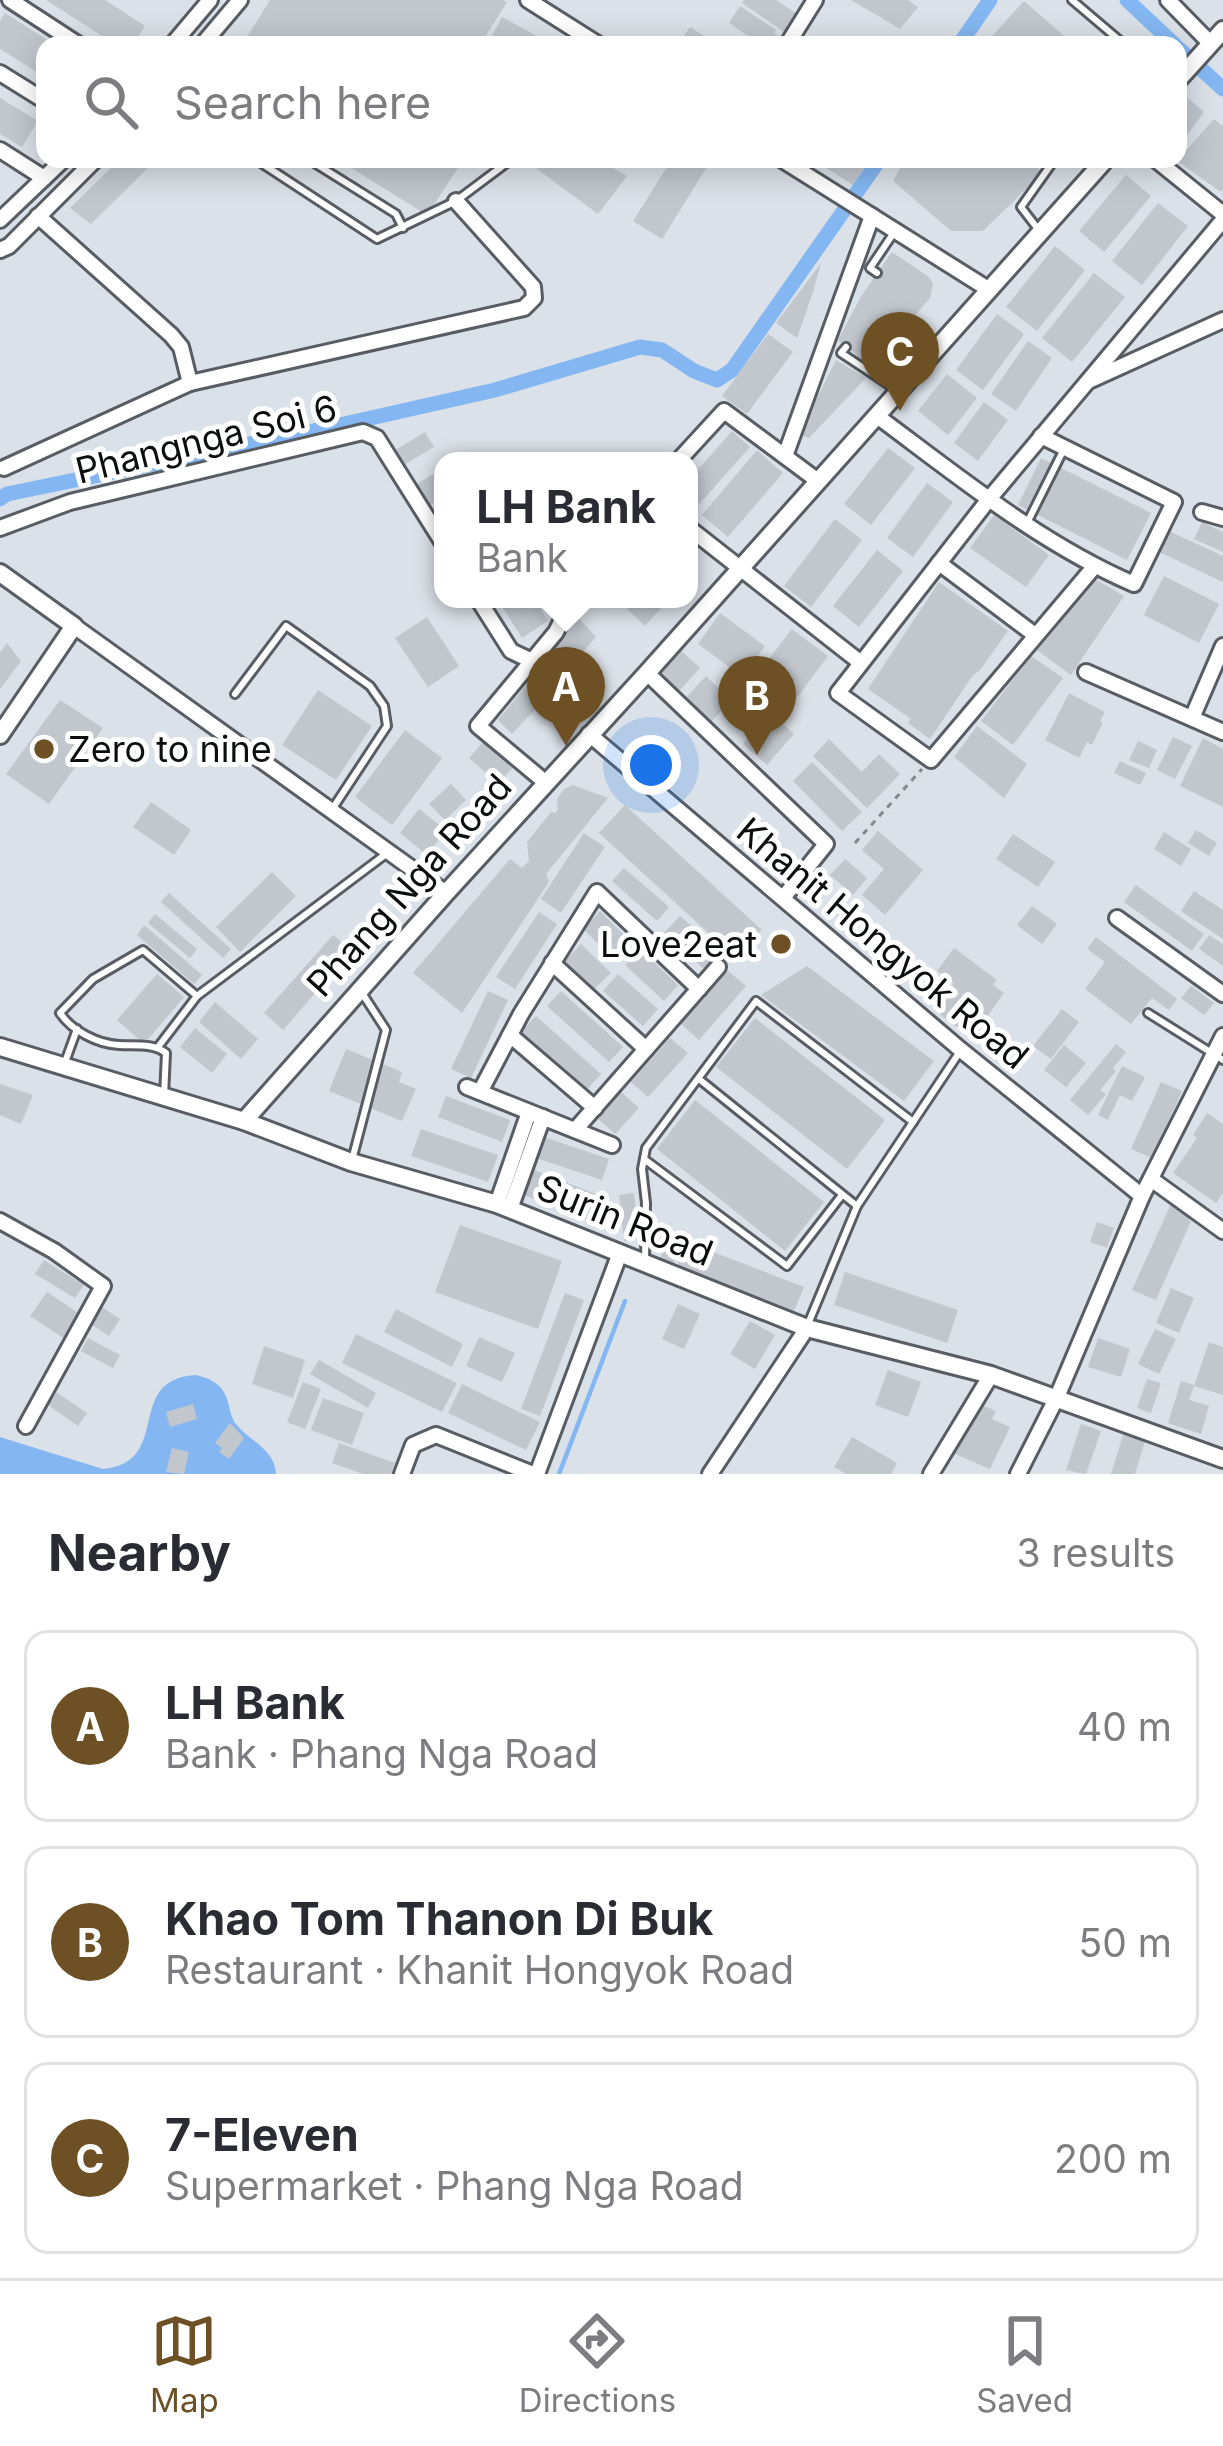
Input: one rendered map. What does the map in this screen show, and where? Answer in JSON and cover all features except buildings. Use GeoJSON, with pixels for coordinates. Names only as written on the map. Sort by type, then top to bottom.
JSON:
{"type":"FeatureCollection","features":[{"type":"Feature","properties":{"kind":"street"},"geometry":{"type":"LineString","coordinates":[[10,0],[65,36]]}},
{"type":"Feature","properties":{"kind":"street"},"geometry":{"type":"LineString","coordinates":[[180,36],[210,0]]}},
{"type":"Feature","properties":{"kind":"street"},"geometry":{"type":"LineString","coordinates":[[210,36],[240,0]]}},
{"type":"Feature","properties":{"kind":"street"},"geometry":{"type":"LineString","coordinates":[[528,0],[585,36]]}},
{"type":"Feature","properties":{"kind":"street"},"geometry":{"type":"LineString","coordinates":[[793,36],[815,0]]}},
{"type":"Feature","properties":{"kind":"street"},"geometry":{"type":"LineString","coordinates":[[1168,0],[1215,40],[1187,70]]}},
{"type":"Feature","properties":{"kind":"street"},"geometry":{"type":"LineString","coordinates":[[0,73],[36,95]]}},
{"type":"Feature","properties":{"kind":"street"},"geometry":{"type":"LineString","coordinates":[[0,150],[44,178]]}},
{"type":"Feature","properties":{"kind":"street"},"geometry":{"type":"LineString","coordinates":[[0,220],[55,168]]}},
{"type":"Feature","properties":{"kind":"street"},"geometry":{"type":"LineString","coordinates":[[0,250],[87,168]]}},
{"type":"Feature","properties":{"kind":"street"},"geometry":{"type":"LineString","coordinates":[[796,168],[988,289]]}},
{"type":"Feature","properties":{"kind":"street","name":"Phang Nga Road"},"geometry":{"type":"LineString","coordinates":[[244,1121],[1098,168]]}},
{"type":"Feature","properties":{"kind":"street"},"geometry":{"type":"LineString","coordinates":[[1094,567],[931,760],[838,693],[989,499],[1223,217],[1166,168]]}},
{"type":"Feature","properties":{"kind":"street"},"geometry":{"type":"LineString","coordinates":[[4,468],[190,383],[524,308],[534,298],[533,287],[456,201]]}},
{"type":"Feature","properties":{"kind":"street"},"geometry":{"type":"LineString","coordinates":[[785,456],[866,213]]}},
{"type":"Feature","properties":{"kind":"street"},"geometry":{"type":"LineString","coordinates":[[38,216],[171,334],[181,347],[190,383]]}},
{"type":"Feature","properties":{"kind":"street"},"geometry":{"type":"LineString","coordinates":[[1083,384],[1223,320]]}},
{"type":"Feature","properties":{"kind":"street"},"geometry":{"type":"LineString","coordinates":[[686,452],[724,412],[818,481]]}},
{"type":"Feature","properties":{"kind":"street"},"geometry":{"type":"LineString","coordinates":[[878,416],[989,499],[1094,567],[1134,584],[1174,502],[1041,436]]}},
{"type":"Feature","properties":{"kind":"street","name":"Phangnga Soi 6"},"geometry":{"type":"LineString","coordinates":[[0,528],[70,502],[363,432],[377,438],[434,529]]}},
{"type":"Feature","properties":{"kind":"street"},"geometry":{"type":"LineString","coordinates":[[1202,512],[1223,518]]}},
{"type":"Feature","properties":{"kind":"street"},"geometry":{"type":"LineString","coordinates":[[698,535],[861,663]]}},
{"type":"Feature","properties":{"kind":"street"},"geometry":{"type":"LineString","coordinates":[[939,562],[1035,635]]}},
{"type":"Feature","properties":{"kind":"street"},"geometry":{"type":"LineString","coordinates":[[0,573],[446,892]]}},
{"type":"Feature","properties":{"kind":"street"},"geometry":{"type":"LineString","coordinates":[[484,608],[511,651],[532,661]]}},
{"type":"Feature","properties":{"kind":"street"},"geometry":{"type":"LineString","coordinates":[[545,782],[478,726],[556,632],[568,608]]}},
{"type":"Feature","properties":{"kind":"street"},"geometry":{"type":"LineString","coordinates":[[0,735],[74,626]]}},
{"type":"Feature","properties":{"kind":"street"},"geometry":{"type":"LineString","coordinates":[[1192,718],[1223,646]]}},
{"type":"Feature","properties":{"kind":"street"},"geometry":{"type":"LineString","coordinates":[[1086,672],[1223,732]]}},
{"type":"Feature","properties":{"kind":"street"},"geometry":{"type":"LineString","coordinates":[[647,673],[826,844],[783,898]]}},
{"type":"Feature","properties":{"kind":"street","name":"Khanit Hongyok Road"},"geometry":{"type":"LineString","coordinates":[[589,734],[961,1050],[1142,1196]]}},
{"type":"Feature","properties":{"kind":"street"},"geometry":{"type":"LineString","coordinates":[[612,1144],[474,1089],[597,892],[698,989]]}},
{"type":"Feature","properties":{"kind":"street"},"geometry":{"type":"LineString","coordinates":[[1117,919],[1223,994]]}},
{"type":"Feature","properties":{"kind":"street"},"geometry":{"type":"LineString","coordinates":[[552,963],[646,1049]]}},
{"type":"Feature","properties":{"kind":"street"},"geometry":{"type":"LineString","coordinates":[[575,1130],[718,967]]}},
{"type":"Feature","properties":{"kind":"street"},"geometry":{"type":"LineString","coordinates":[[510,1035],[595,1108]]}},
{"type":"Feature","properties":{"kind":"street"},"geometry":{"type":"LineString","coordinates":[[1018,1474],[1057,1396],[1142,1196],[1219,1057],[1223,1036]]}},
{"type":"Feature","properties":{"kind":"street","name":"Surin Road"},"geometry":{"type":"LineString","coordinates":[[0,1047],[244,1121],[351,1162],[504,1206],[807,1328],[991,1375],[1223,1459]]}},
{"type":"Feature","properties":{"kind":"street"},"geometry":{"type":"LineString","coordinates":[[504,1206],[536,1114]]}},
{"type":"Feature","properties":{"kind":"street"},"geometry":{"type":"LineString","coordinates":[[1151,1179],[1223,1231]]}},
{"type":"Feature","properties":{"kind":"street"},"geometry":{"type":"LineString","coordinates":[[0,1221],[103,1286],[26,1426]]}},
{"type":"Feature","properties":{"kind":"street"},"geometry":{"type":"LineString","coordinates":[[402,1474],[413,1445],[436,1435],[535,1474],[620,1253]]}},
{"type":"Feature","properties":{"kind":"street"},"geometry":{"type":"LineString","coordinates":[[710,1474],[807,1328]]}},
{"type":"Feature","properties":{"kind":"street"},"geometry":{"type":"LineString","coordinates":[[932,1474],[991,1375]]}},
{"type":"Feature","properties":{"kind":"lane"},"geometry":{"type":"LineString","coordinates":[[1072,0],[1114,36]]}},
{"type":"Feature","properties":{"kind":"lane"},"geometry":{"type":"LineString","coordinates":[[269,168],[377,239],[456,201],[500,168]]}},
{"type":"Feature","properties":{"kind":"lane"},"geometry":{"type":"LineString","coordinates":[[322,168],[396,214],[403,228]]}},
{"type":"Feature","properties":{"kind":"lane"},"geometry":{"type":"LineString","coordinates":[[1040,232],[1021,207],[1049,168]]}},
{"type":"Feature","properties":{"kind":"lane"},"geometry":{"type":"LineString","coordinates":[[877,273],[870,268],[895,231]]}},
{"type":"Feature","properties":{"kind":"lane"},"geometry":{"type":"LineString","coordinates":[[846,347],[841,353],[898,392]]}},
{"type":"Feature","properties":{"kind":"lane"},"geometry":{"type":"LineString","coordinates":[[1027,523],[1065,448]]}},
{"type":"Feature","properties":{"kind":"lane"},"geometry":{"type":"LineString","coordinates":[[235,694],[286,626],[370,686],[385,706],[387,726],[331,811]]}},
{"type":"Feature","properties":{"kind":"lane"},"geometry":{"type":"LineString","coordinates":[[158,1047],[197,996],[388,852]]}},
{"type":"Feature","properties":{"kind":"lane"},"geometry":{"type":"LineString","coordinates":[[164,1096],[166,1053],[158,1047],[111,1045],[94,1039],[63,1020],[60,1013],[93,979],[143,950],[197,996]]}},
{"type":"Feature","properties":{"kind":"lane"},"geometry":{"type":"LineString","coordinates":[[351,1162],[386,1030],[360,990]]}},
{"type":"Feature","properties":{"kind":"lane"},"geometry":{"type":"LineString","coordinates":[[645,1264],[642,1169],[646,1148],[756,1001],[913,1122]]}},
{"type":"Feature","properties":{"kind":"lane"},"geometry":{"type":"LineString","coordinates":[[1148,1013],[1219,1057]]}},
{"type":"Feature","properties":{"kind":"lane"},"geometry":{"type":"LineString","coordinates":[[64,1066],[77,1029]]}},
{"type":"Feature","properties":{"kind":"lane"},"geometry":{"type":"LineString","coordinates":[[807,1328],[857,1206],[961,1050]]}},
{"type":"Feature","properties":{"kind":"lane"},"geometry":{"type":"LineString","coordinates":[[699,1079],[857,1206]]}},
{"type":"Feature","properties":{"kind":"lane"},"geometry":{"type":"LineString","coordinates":[[644,1159],[787,1267],[842,1195]]}},
{"type":"Feature","properties":{"kind":"path"},"geometry":{"type":"LineString","coordinates":[[855,843],[931,760]]}},
{"type":"Feature","properties":{"kind":"water"},"geometry":{"type":"Polygon","coordinates":[[[195,1375],[221,1388],[235,1423],[266,1452],[276,1474],[0,1474],[0,1437],[103,1469],[124,1463],[144,1438],[160,1391],[173,1380],[195,1375]]]}},
{"type":"Feature","properties":{"kind":"waterway"},"geometry":{"type":"LineString","coordinates":[[965,36],[990,0]]}},
{"type":"Feature","properties":{"kind":"waterway"},"geometry":{"type":"LineString","coordinates":[[1127,0],[1165,36]]}},
{"type":"Feature","properties":{"kind":"waterway"},"geometry":{"type":"LineString","coordinates":[[1187,56],[1223,89]]}},
{"type":"Feature","properties":{"kind":"waterway"},"geometry":{"type":"LineString","coordinates":[[0,499],[495,390],[640,347],[662,350],[717,380],[732,370],[874,168]]}},
{"type":"Feature","properties":{"kind":"waterway"},"geometry":{"type":"LineString","coordinates":[[559,1474],[625,1301]]}},
{"type":"Feature","properties":{"kind":"place","name":"7-Eleven"},"geometry":{"type":"Point","coordinates":[900,411]}},
{"type":"Feature","properties":{"kind":"place","name":"LH Bank"},"geometry":{"type":"Point","coordinates":[566,746]}},
{"type":"Feature","properties":{"kind":"place","name":"Zero to nine"},"geometry":{"type":"Point","coordinates":[44,749]}},
{"type":"Feature","properties":{"kind":"place","name":"Khao Tom Thanon Di Buk"},"geometry":{"type":"Point","coordinates":[757,755]}},
{"type":"Feature","properties":{"kind":"place","name":"Love2eat"},"geometry":{"type":"Point","coordinates":[781,944]}}]}
